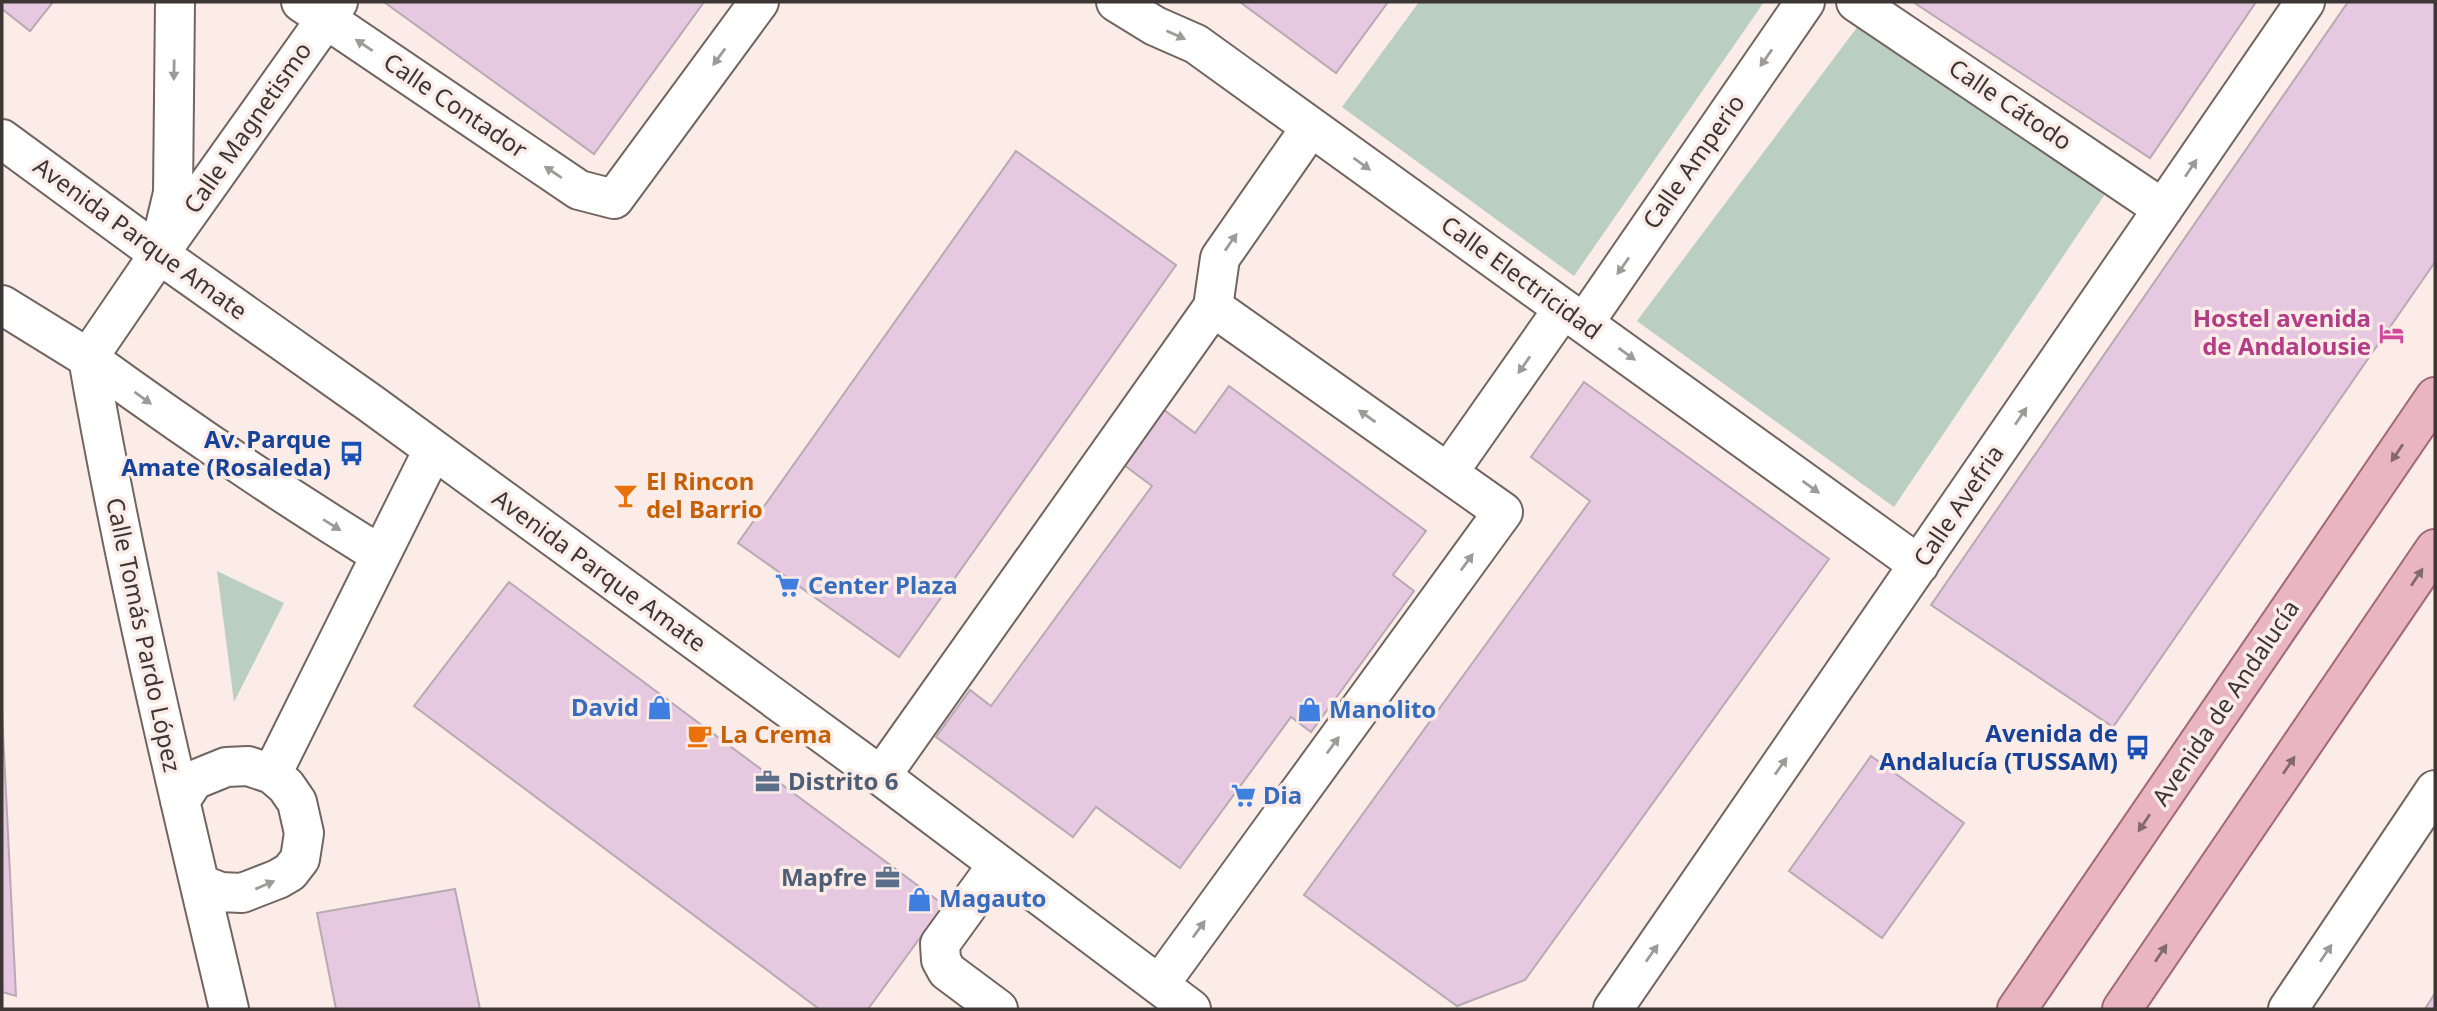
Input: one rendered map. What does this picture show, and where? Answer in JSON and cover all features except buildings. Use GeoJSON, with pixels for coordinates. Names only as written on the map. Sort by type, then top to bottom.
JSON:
{"type":"FeatureCollection","features":[{"type":"Feature","properties":{"kind":"main road","name":"Avenida de Andalucía"},"geometry":{"type":"LineString","coordinates":[[2017,1009],[2435,397]]}},
{"type":"Feature","properties":{"kind":"main road"},"geometry":{"type":"LineString","coordinates":[[2122,1009],[2435,549]]}},
{"type":"Feature","properties":{"kind":"street"},"geometry":{"type":"LineString","coordinates":[[159,254],[173,194],[175,2]]}},
{"type":"Feature","properties":{"kind":"street","name":"Calle Contador"},"geometry":{"type":"LineString","coordinates":[[322,7],[579,190],[614,199],[759,2]]}},
{"type":"Feature","properties":{"kind":"street","name":"Calle Electricidad"},"geometry":{"type":"LineString","coordinates":[[1116,2],[1155,26],[1196,44],[1919,565]]}},
{"type":"Feature","properties":{"kind":"street","name":"Calle Amperio"},"geometry":{"type":"LineString","coordinates":[[1448,473],[1573,316],[1805,2]]}},
{"type":"Feature","properties":{"kind":"street","name":"Calle Cátodo"},"geometry":{"type":"LineString","coordinates":[[1856,2],[2163,209]]}},
{"type":"Feature","properties":{"kind":"street","name":"Calle Avefria"},"geometry":{"type":"LineString","coordinates":[[1613,1009],[2163,209],[2294,6]]}},
{"type":"Feature","properties":{"kind":"street","name":"Calle Magnetismo"},"geometry":{"type":"LineString","coordinates":[[88,358],[322,7]]}},
{"type":"Feature","properties":{"kind":"street"},"geometry":{"type":"LineString","coordinates":[[881,776],[1213,307],[1220,258],[1311,127]]}},
{"type":"Feature","properties":{"kind":"street","name":"Avenida Parque Amate"},"geometry":{"type":"LineString","coordinates":[[2,139],[370,403],[881,776],[1191,1009]]}},
{"type":"Feature","properties":{"kind":"street"},"geometry":{"type":"LineString","coordinates":[[1159,985],[1503,512],[1213,307]]}},
{"type":"Feature","properties":{"kind":"street"},"geometry":{"type":"LineString","coordinates":[[4,312],[88,358],[279,491],[379,554]]}},
{"type":"Feature","properties":{"kind":"street","name":"Calle Tomás Pardo López"},"geometry":{"type":"LineString","coordinates":[[88,358],[116,514],[229,1009]]}},
{"type":"Feature","properties":{"kind":"street"},"geometry":{"type":"LineString","coordinates":[[272,774],[433,450]]}},
{"type":"Feature","properties":{"kind":"street"},"geometry":{"type":"LineString","coordinates":[[180,802],[194,780],[226,767],[248,766],[272,774],[286,786],[297,802],[304,833],[300,859],[290,872],[248,892],[221,892],[200,884]]}},
{"type":"Feature","properties":{"kind":"street"},"geometry":{"type":"LineString","coordinates":[[2288,1009],[2435,790]]}},
{"type":"Feature","properties":{"kind":"street"},"geometry":{"type":"LineString","coordinates":[[998,1009],[947,971],[941,960],[940,944],[999,864]]}},
{"type":"Feature","properties":{"kind":"green space"},"geometry":{"type":"Polygon","coordinates":[[[1419,2],[1764,2],[1574,276],[1342,107],[1419,2]]]}},
{"type":"Feature","properties":{"kind":"green space"},"geometry":{"type":"Polygon","coordinates":[[[1876,2],[2124,166],[1894,507],[1637,321],[1876,2]]]}},
{"type":"Feature","properties":{"kind":"green space"},"geometry":{"type":"Polygon","coordinates":[[[217,571],[284,603],[234,702],[217,571]]]}},
{"type":"Feature","properties":{"kind":"place","name":"Hostel avenida de Andalousie"},"geometry":{"type":"Point","coordinates":[2391,333]}},
{"type":"Feature","properties":{"kind":"place","name":"Av. Parque Amate (Rosaleda)"},"geometry":{"type":"Point","coordinates":[351,454]}},
{"type":"Feature","properties":{"kind":"place","name":"El Rincon del Barrio"},"geometry":{"type":"Point","coordinates":[626,496]}},
{"type":"Feature","properties":{"kind":"place","name":"Center Plaza"},"geometry":{"type":"Point","coordinates":[788,586]}},
{"type":"Feature","properties":{"kind":"place","name":"David"},"geometry":{"type":"Point","coordinates":[659,708]}},
{"type":"Feature","properties":{"kind":"place","name":"Manolito"},"geometry":{"type":"Point","coordinates":[1309,710]}},
{"type":"Feature","properties":{"kind":"place","name":"La Crema"},"geometry":{"type":"Point","coordinates":[700,735]}},
{"type":"Feature","properties":{"kind":"place","name":"Avenida de Andalucía (TUSSAM)"},"geometry":{"type":"Point","coordinates":[2138,748]}},
{"type":"Feature","properties":{"kind":"place","name":"Distrito 6"},"geometry":{"type":"Point","coordinates":[768,782]}},
{"type":"Feature","properties":{"kind":"place","name":"Dia"},"geometry":{"type":"Point","coordinates":[1243,796]}},
{"type":"Feature","properties":{"kind":"place","name":"Mapfre"},"geometry":{"type":"Point","coordinates":[887,878]}},
{"type":"Feature","properties":{"kind":"place","name":"Magauto"},"geometry":{"type":"Point","coordinates":[919,899]}}]}
